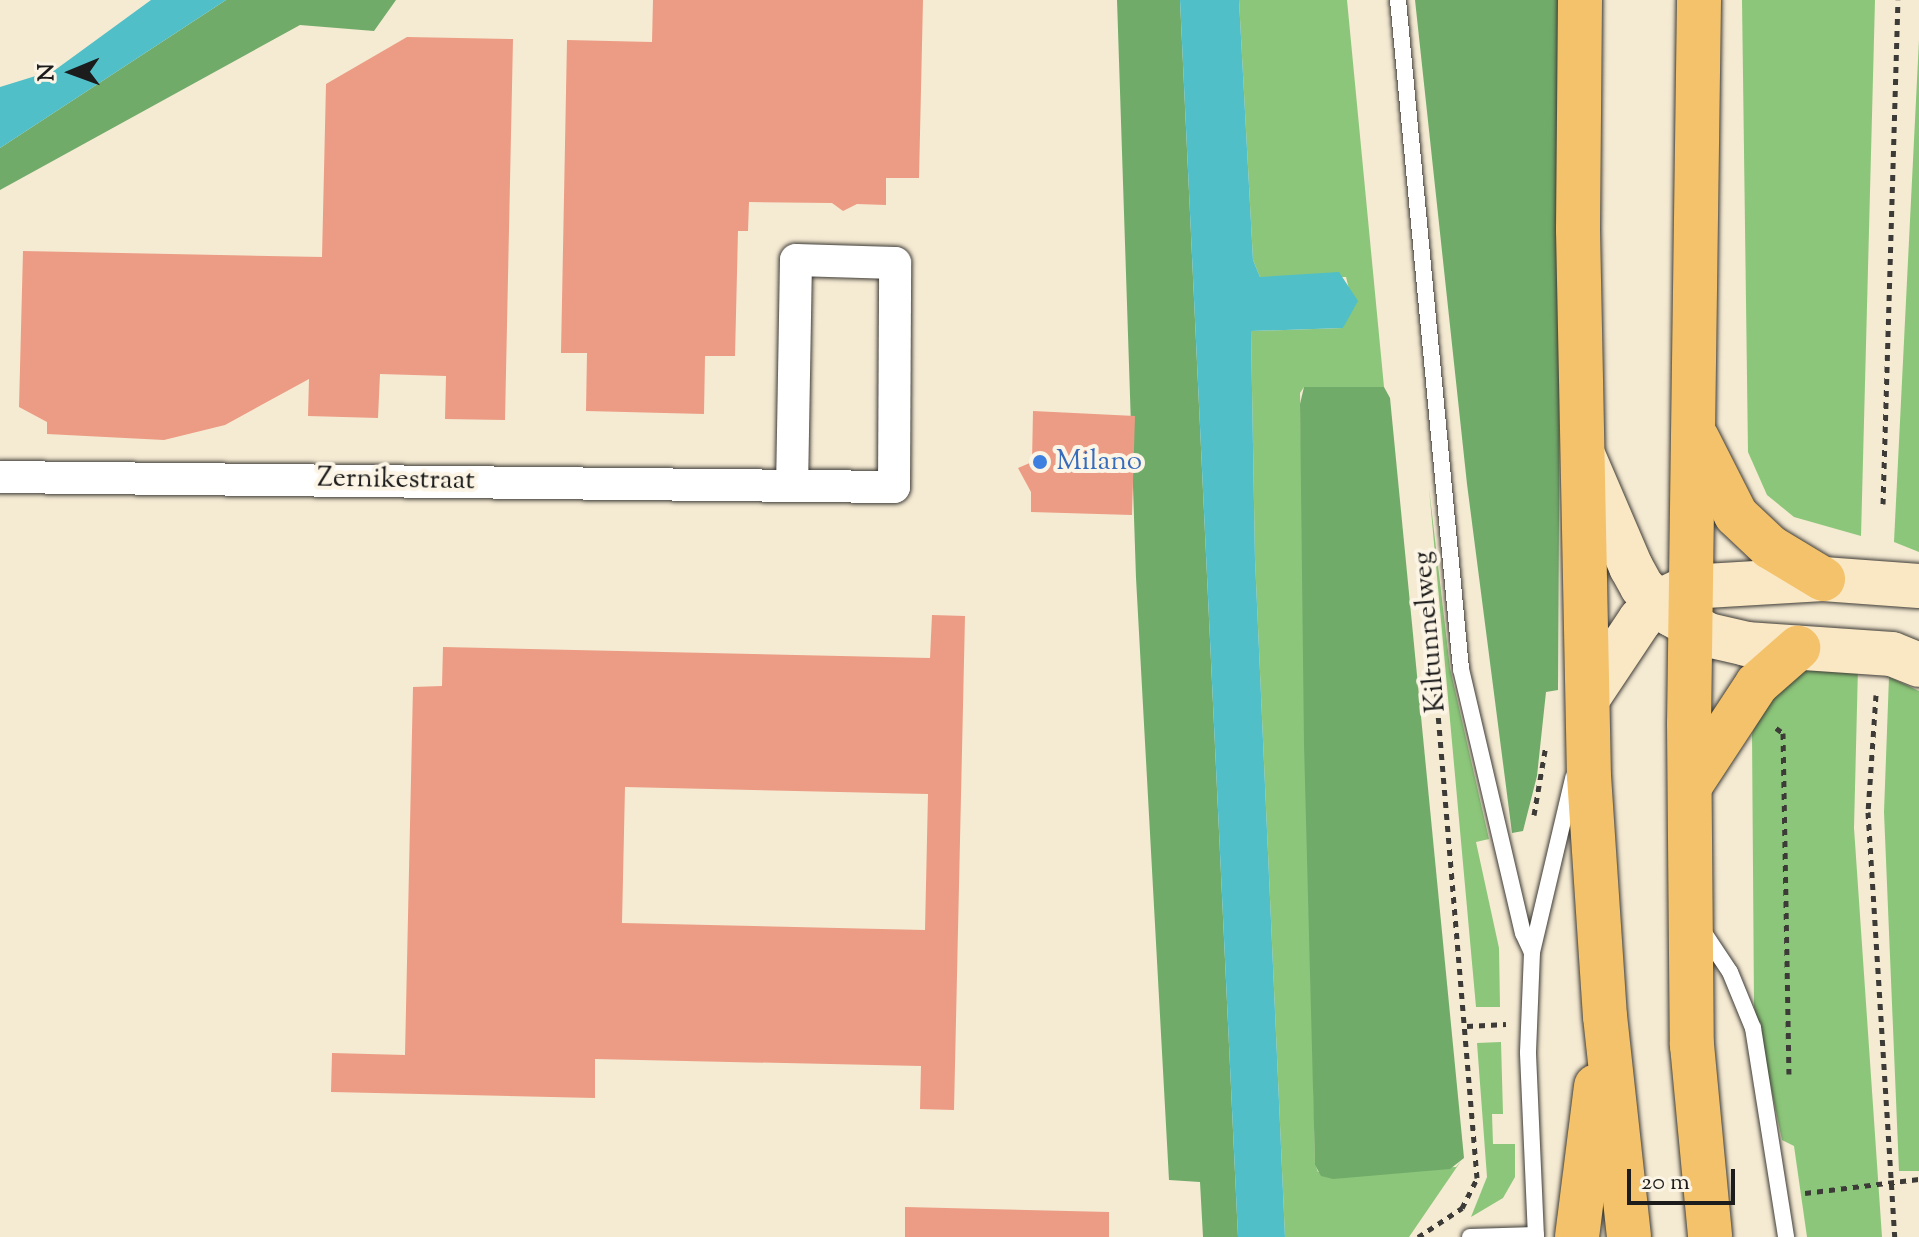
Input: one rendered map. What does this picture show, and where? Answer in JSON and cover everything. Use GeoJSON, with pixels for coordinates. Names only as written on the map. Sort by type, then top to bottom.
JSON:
{"type":"FeatureCollection","features":[{"type":"Feature","properties":{"kind":"main road","name":"Kiltunnelweg"},"geometry":{"type":"LineString","coordinates":[[1580,0],[1582,455],[1588,698],[1605,1016],[1610,1237]]}},
{"type":"Feature","properties":{"kind":"main road"},"geometry":{"type":"LineString","coordinates":[[1699,0],[1692,425],[1678,605],[1690,786],[1696,1127],[1710,1237]]}},
{"type":"Feature","properties":{"kind":"main road"},"geometry":{"type":"LineString","coordinates":[[1692,425],[1710,473],[1736,515],[1788,560],[1823,579]]}},
{"type":"Feature","properties":{"kind":"main road"},"geometry":{"type":"LineString","coordinates":[[1690,786],[1757,684],[1798,648]]}},
{"type":"Feature","properties":{"kind":"main road","name":"Kiltunnelweg"},"geometry":{"type":"LineString","coordinates":[[1549,1236],[1605,1016]]}},
{"type":"Feature","properties":{"kind":"main road","name":"Kiltunnelweg"},"geometry":{"type":"LineString","coordinates":[[1593,1237],[1605,1016]]}},
{"type":"Feature","properties":{"kind":"main road","name":"Kiltunnelweg"},"geometry":{"type":"LineString","coordinates":[[1605,1016],[1629,1237]]}},
{"type":"Feature","properties":{"kind":"street","name":"Zernikestraat"},"geometry":{"type":"LineString","coordinates":[[0,477],[894,487],[895,263],[796,260],[792,484]]}},
{"type":"Feature","properties":{"kind":"street"},"geometry":{"type":"LineString","coordinates":[[1582,455],[1631,567],[1678,605],[1746,644],[1892,654],[1919,665]]}},
{"type":"Feature","properties":{"kind":"street"},"geometry":{"type":"LineString","coordinates":[[1588,698],[1627,635],[1678,605],[1823,579],[1919,586]]}},
{"type":"Feature","properties":{"kind":"lane","name":"Kiltunnelweg"},"geometry":{"type":"LineString","coordinates":[[1398,0],[1461,669],[1523,933],[1532,952]]}},
{"type":"Feature","properties":{"kind":"lane","name":"Kiltunnelweg"},"geometry":{"type":"LineString","coordinates":[[1549,1236],[1528,1052],[1532,952],[1588,698]]}},
{"type":"Feature","properties":{"kind":"lane"},"geometry":{"type":"LineString","coordinates":[[1691,912],[1730,972],[1753,1028],[1786,1237]]}},
{"type":"Feature","properties":{"kind":"lane"},"geometry":{"type":"LineString","coordinates":[[1470,1237],[1549,1236]]}},
{"type":"Feature","properties":{"kind":"path"},"geometry":{"type":"LineString","coordinates":[[1883,504],[1898,0]]}},
{"type":"Feature","properties":{"kind":"path","name":"Kiltunnelweg"},"geometry":{"type":"LineString","coordinates":[[1418,1237],[1462,1208],[1477,1178],[1467,1026],[1434,673]]}},
{"type":"Feature","properties":{"kind":"path"},"geometry":{"type":"LineString","coordinates":[[1876,695],[1868,812],[1889,1181],[1895,1237]]}},
{"type":"Feature","properties":{"kind":"path"},"geometry":{"type":"LineString","coordinates":[[1467,1026],[1513,1024]]}},
{"type":"Feature","properties":{"kind":"path"},"geometry":{"type":"LineString","coordinates":[[1824,1190],[1919,1179]]}},
{"type":"Feature","properties":{"kind":"green space"},"geometry":{"type":"Polygon","coordinates":[[[226,0],[396,0],[374,31],[300,25],[0,190],[0,148],[226,0]]]}},
{"type":"Feature","properties":{"kind":"green space"},"geometry":{"type":"Polygon","coordinates":[[[1117,0],[1180,0],[1238,1237],[1203,1237],[1200,1182],[1169,1180],[1136,578],[1117,0]]]}},
{"type":"Feature","properties":{"kind":"green space"},"geometry":{"type":"Polygon","coordinates":[[[1239,0],[1347,0],[1384,387],[1304,387],[1300,393],[1315,1164],[1318,1172],[1456,1167],[1461,1161],[1409,1237],[1285,1237],[1255,559],[1251,331],[1343,328],[1349,289],[1346,277],[1260,277],[1253,260],[1239,0]]]}},
{"type":"Feature","properties":{"kind":"green space"},"geometry":{"type":"Polygon","coordinates":[[[1415,0],[1562,0],[1558,690],[1546,692],[1537,776],[1523,831],[1512,833],[1467,484],[1415,0]]]}},
{"type":"Feature","properties":{"kind":"green space"},"geometry":{"type":"Polygon","coordinates":[[[1742,0],[1875,0],[1861,536],[1794,517],[1767,495],[1748,452],[1742,0]]]}},
{"type":"Feature","properties":{"kind":"green space"},"geometry":{"type":"Polygon","coordinates":[[[1919,40],[1919,552],[1894,542],[1919,40]]]}},
{"type":"Feature","properties":{"kind":"green space"},"geometry":{"type":"Polygon","coordinates":[[[1304,387],[1384,387],[1390,398],[1464,1158],[1450,1169],[1333,1179],[1321,1176],[1315,1165],[1304,744],[1300,404],[1304,387]]]}},
{"type":"Feature","properties":{"kind":"green space"},"geometry":{"type":"Polygon","coordinates":[[[1429,488],[1450,668],[1489,839],[1476,842],[1499,948],[1500,1007],[1476,1007],[1429,488]]]}},
{"type":"Feature","properties":{"kind":"green space"},"geometry":{"type":"Polygon","coordinates":[[[1809,666],[1858,667],[1854,828],[1882,1237],[1807,1237],[1794,1146],[1782,1140],[1754,1006],[1752,734],[1765,697],[1809,666]]]}},
{"type":"Feature","properties":{"kind":"green space"},"geometry":{"type":"Polygon","coordinates":[[[1889,677],[1919,691],[1919,1171],[1899,1171],[1884,812],[1889,677]]]}},
{"type":"Feature","properties":{"kind":"green space"},"geometry":{"type":"Polygon","coordinates":[[[1501,1042],[1503,1114],[1492,1114],[1493,1144],[1515,1144],[1515,1177],[1503,1198],[1471,1217],[1487,1177],[1477,1043],[1501,1042]]]}},
{"type":"Feature","properties":{"kind":"water"},"geometry":{"type":"Polygon","coordinates":[[[151,0],[226,0],[0,148],[0,87],[55,70],[151,0]]]}},
{"type":"Feature","properties":{"kind":"water"},"geometry":{"type":"Polygon","coordinates":[[[1180,0],[1239,0],[1253,260],[1260,277],[1339,272],[1358,301],[1343,328],[1251,331],[1255,559],[1285,1237],[1238,1237],[1180,0]]]}},
{"type":"Feature","properties":{"kind":"building"},"geometry":{"type":"Polygon","coordinates":[[[653,0],[923,0],[919,178],[886,178],[886,205],[857,204],[843,211],[832,203],[749,202],[748,231],[738,231],[735,356],[705,356],[704,414],[586,411],[587,353],[561,353],[567,40],[652,42],[653,0]]]}},
{"type":"Feature","properties":{"kind":"building"},"geometry":{"type":"Polygon","coordinates":[[[407,37],[513,39],[505,420],[445,419],[446,376],[380,374],[378,418],[308,416],[309,379],[225,425],[164,440],[47,434],[47,422],[19,407],[23,251],[322,257],[326,84],[407,37]]]}},
{"type":"Feature","properties":{"kind":"building"},"geometry":{"type":"Polygon","coordinates":[[[1033,411],[1135,416],[1132,515],[1031,512],[1031,492],[1018,468],[1032,462],[1033,411]]]}},
{"type":"Feature","properties":{"kind":"building"},"geometry":{"type":"Polygon","coordinates":[[[932,615],[965,616],[954,1110],[920,1109],[921,1066],[595,1059],[595,1098],[331,1092],[332,1053],[405,1055],[413,687],[442,686],[443,647],[930,658],[932,615]],[[625,787],[622,923],[925,930],[928,794],[625,787]]]}},
{"type":"Feature","properties":{"kind":"building"},"geometry":{"type":"Polygon","coordinates":[[[905,1207],[1109,1212],[1109,1237],[905,1237],[905,1207]]]}},
{"type":"Feature","properties":{"kind":"place","name":"Milano"},"geometry":{"type":"Point","coordinates":[1040,462]}}]}
